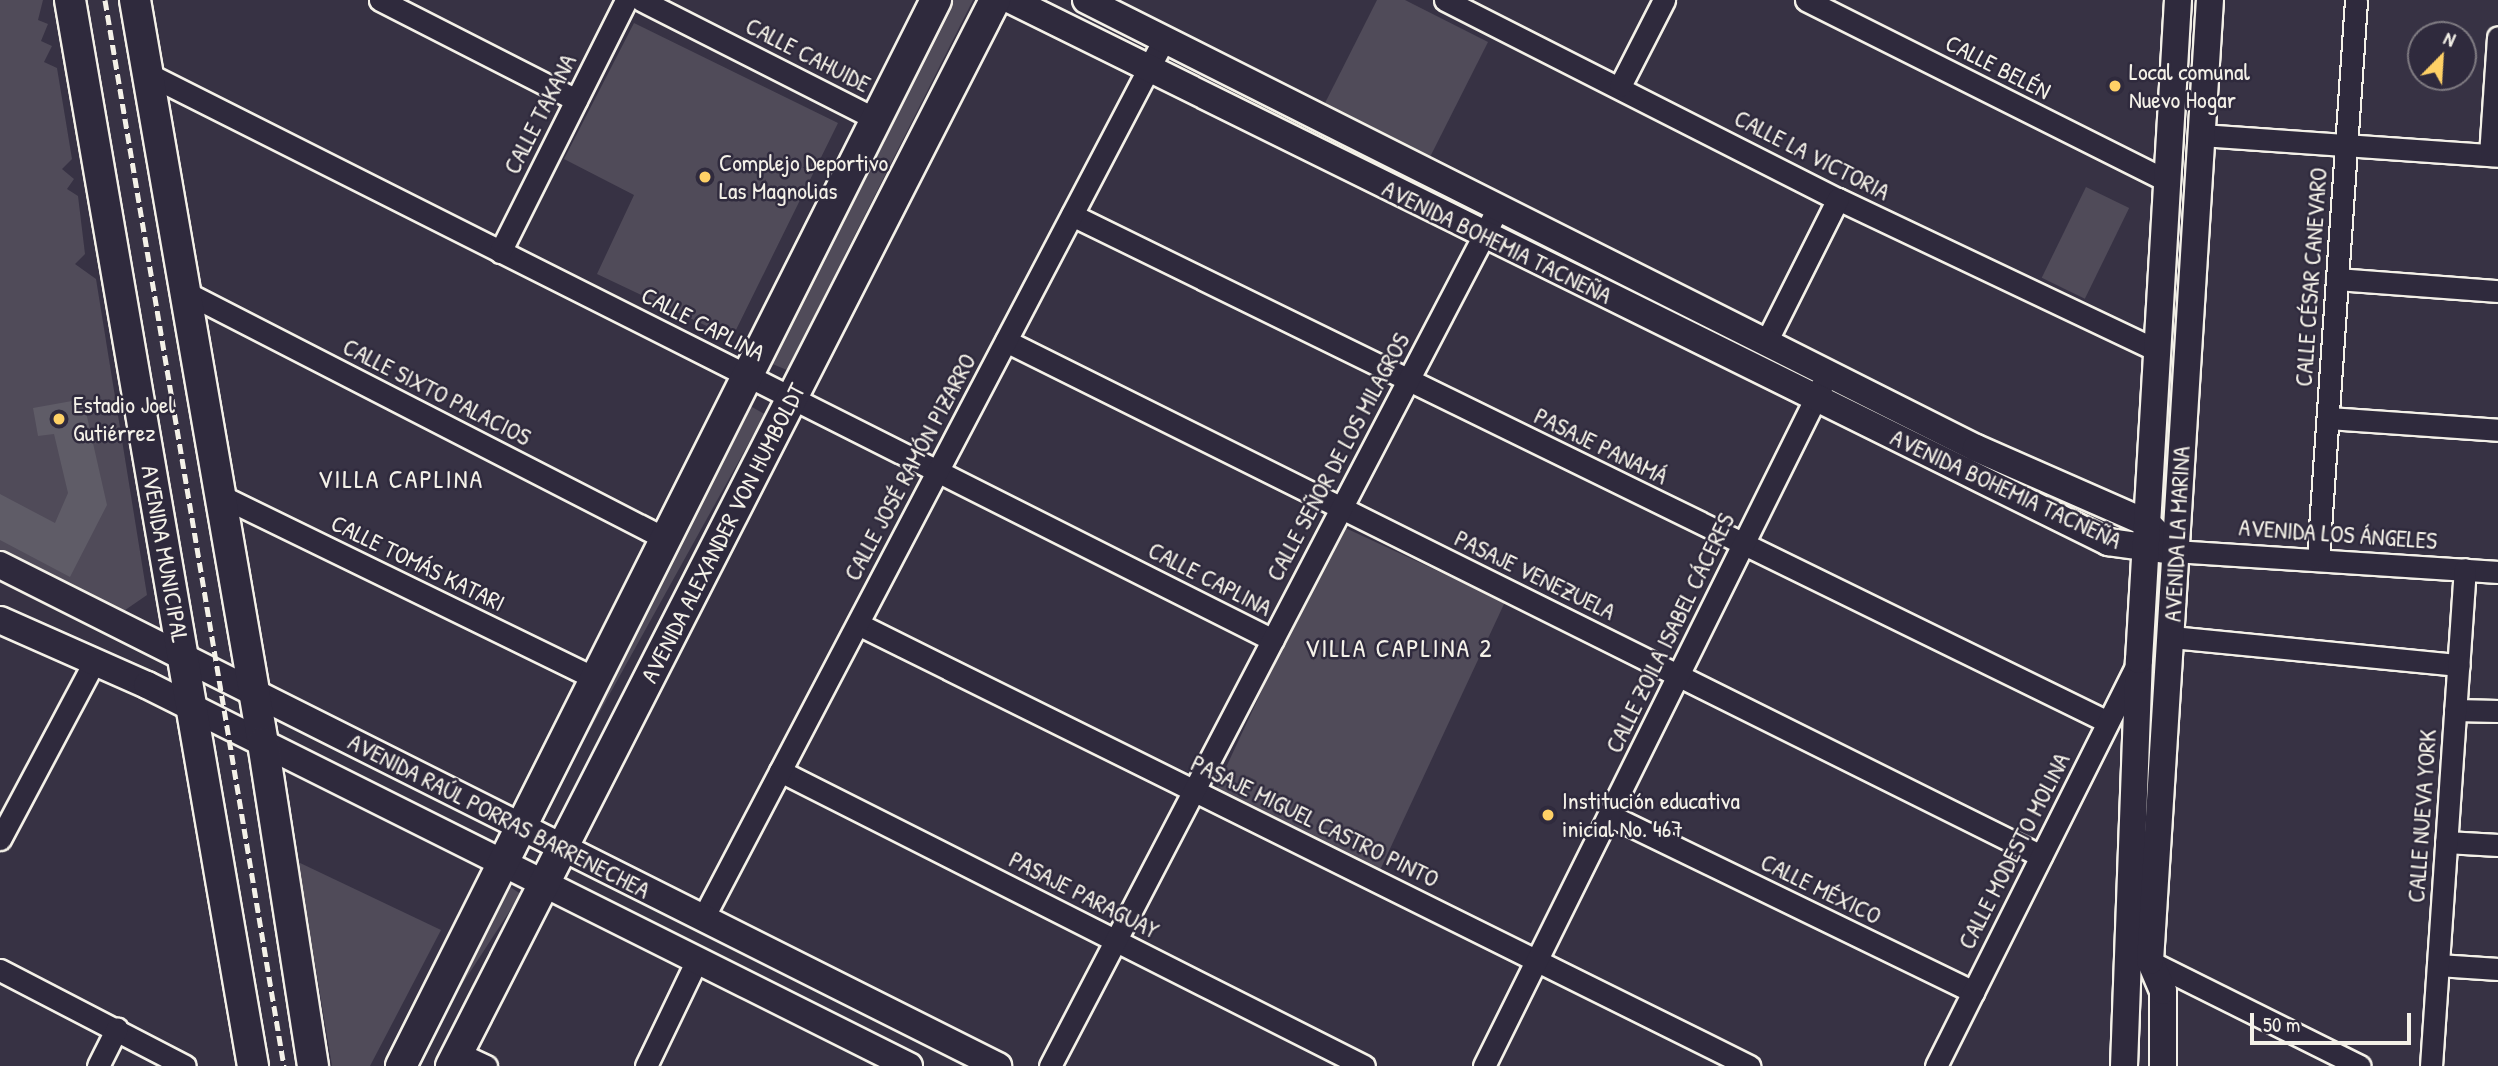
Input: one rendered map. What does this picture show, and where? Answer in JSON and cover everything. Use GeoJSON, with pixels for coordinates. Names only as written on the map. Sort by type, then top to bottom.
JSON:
{"type":"FeatureCollection","features":[{"type":"Feature","properties":{"kind":"main road","name":"AVENIDA MUNICIPAL"},"geometry":{"type":"LineString","coordinates":[[70,0],[253,1066]]}},
{"type":"Feature","properties":{"kind":"main road"},"geometry":{"type":"LineString","coordinates":[[135,0],[263,743],[313,1066]]}},
{"type":"Feature","properties":{"kind":"main road","name":"AVENIDA ALEXANDER VON HUMBOLDT"},"geometry":{"type":"LineString","coordinates":[[401,1066],[519,826],[666,539],[745,374],[936,0]]}},
{"type":"Feature","properties":{"kind":"main road","name":"AVENIDA ALEXANDER VON HUMBOLDT"},"geometry":{"type":"LineString","coordinates":[[454,1059],[995,0]]}},
{"type":"Feature","properties":{"kind":"street"},"geometry":{"type":"LineString","coordinates":[[380,0],[576,100]]}},
{"type":"Feature","properties":{"kind":"street","name":"CALLE TAKANA"},"geometry":{"type":"LineString","coordinates":[[500,252],[626,0]]}},
{"type":"Feature","properties":{"kind":"street","name":"CALLE CAHUIDE"},"geometry":{"type":"LineString","coordinates":[[641,0],[876,119]]}},
{"type":"Feature","properties":{"kind":"street","name":"AVENIDA BOHEMIA TACNEÑA"},"geometry":{"type":"LineString","coordinates":[[1011,0],[1815,400],[2108,542],[2145,550],[2174,551]]}},
{"type":"Feature","properties":{"kind":"street","name":"AVENIDA BOHEMIA TACNEÑA"},"geometry":{"type":"LineString","coordinates":[[1086,0],[1976,447],[2147,523],[2174,551]]}},
{"type":"Feature","properties":{"kind":"street","name":"CALLE LA VICTORIA"},"geometry":{"type":"LineString","coordinates":[[1446,0],[1838,199],[2158,351]]}},
{"type":"Feature","properties":{"kind":"street"},"geometry":{"type":"LineString","coordinates":[[1620,86],[1664,0]]}},
{"type":"Feature","properties":{"kind":"street","name":"CALLE BELÉN"},"geometry":{"type":"LineString","coordinates":[[1806,0],[2168,181]]}},
{"type":"Feature","properties":{"kind":"street"},"geometry":{"type":"LineString","coordinates":[[2177,0],[2209,7]]}},
{"type":"Feature","properties":{"kind":"street","name":"AVENIDA LA MARINA"},"geometry":{"type":"LineString","coordinates":[[2163,1066],[2163,991],[2140,956],[2139,660],[2177,0]]}},
{"type":"Feature","properties":{"kind":"street","name":"CALLE CÉSAR CANEVARO"},"geometry":{"type":"LineString","coordinates":[[2318,558],[2356,0]]}},
{"type":"Feature","properties":{"kind":"street","name":"AVENIDA LA MARINA"},"geometry":{"type":"LineString","coordinates":[[2124,1066],[2140,956],[2172,637],[2174,551],[2209,7]]}},
{"type":"Feature","properties":{"kind":"street"},"geometry":{"type":"LineString","coordinates":[[2201,135],[2494,156],[2498,37]]}},
{"type":"Feature","properties":{"kind":"street","name":"CALLE JOSÉ RAMÓN PIZARRO"},"geometry":{"type":"LineString","coordinates":[[703,918],[1164,39]]}},
{"type":"Feature","properties":{"kind":"street","name":"CALLE CAPLINA"},"geometry":{"type":"LineString","coordinates":[[148,74],[1273,640]]}},
{"type":"Feature","properties":{"kind":"street"},"geometry":{"type":"LineString","coordinates":[[1766,342],[1838,199]]}},
{"type":"Feature","properties":{"kind":"street","name":"CALLE SEÑOR DE LOS MILAGROS"},"geometry":{"type":"LineString","coordinates":[[1050,1066],[1498,208]]}},
{"type":"Feature","properties":{"kind":"street","name":"PASAJE PANAMÁ"},"geometry":{"type":"LineString","coordinates":[[1072,215],[1407,382],[1744,543],[2108,722]]}},
{"type":"Feature","properties":{"kind":"street"},"geometry":{"type":"LineString","coordinates":[[2337,279],[2498,291]]}},
{"type":"Feature","properties":{"kind":"street","name":"CALLE SIXTO PALACIOS"},"geometry":{"type":"LineString","coordinates":[[185,292],[666,539]]}},
{"type":"Feature","properties":{"kind":"street","name":"PASAJE VENEZUELA"},"geometry":{"type":"LineString","coordinates":[[1006,341],[2041,856]]}},
{"type":"Feature","properties":{"kind":"street","name":"CALLE ZOILA ISABEL CÁCERES"},"geometry":{"type":"LineString","coordinates":[[1484,1066],[1828,373]]}},
{"type":"Feature","properties":{"kind":"street"},"geometry":{"type":"LineString","coordinates":[[2328,418],[2498,430]]}},
{"type":"Feature","properties":{"kind":"street","name":"CALLE TOMÁS KATARI"},"geometry":{"type":"LineString","coordinates":[[219,495],[594,678]]}},
{"type":"Feature","properties":{"kind":"street","name":"AVENIDA LOS ÁNGELES"},"geometry":{"type":"LineString","coordinates":[[2174,551],[2318,558],[2498,572]]}},
{"type":"Feature","properties":{"kind":"street","name":"AVENIDA RAÚL PORRAS BARRENECHEA"},"geometry":{"type":"LineString","coordinates":[[0,565],[998,1066]]}},
{"type":"Feature","properties":{"kind":"street","name":"CALLE NUEVA YORK"},"geometry":{"type":"LineString","coordinates":[[2431,1066],[2465,569]]}},
{"type":"Feature","properties":{"kind":"street","name":"AVENIDA RAÚL PORRAS BARRENECHEA"},"geometry":{"type":"LineString","coordinates":[[0,620],[263,743],[909,1066]]}},
{"type":"Feature","properties":{"kind":"street","name":"PASAJE MIGUEL CASTRO PINTO"},"geometry":{"type":"LineString","coordinates":[[858,624],[1749,1066]]}},
{"type":"Feature","properties":{"kind":"street"},"geometry":{"type":"LineString","coordinates":[[2172,637],[2459,665]]}},
{"type":"Feature","properties":{"kind":"street","name":"CALLE MODESTO MOLINA"},"geometry":{"type":"LineString","coordinates":[[1936,1066],[2139,660]]}},
{"type":"Feature","properties":{"kind":"street"},"geometry":{"type":"LineString","coordinates":[[0,839],[93,664]]}},
{"type":"Feature","properties":{"kind":"street"},"geometry":{"type":"LineString","coordinates":[[2455,710],[2498,711]]}},
{"type":"Feature","properties":{"kind":"street","name":"PASAJE PARAGUAY"},"geometry":{"type":"LineString","coordinates":[[780,771],[1364,1066]]}},
{"type":"Feature","properties":{"kind":"street","name":"CALLE MÉXICO"},"geometry":{"type":"LineString","coordinates":[[1609,815],[1973,992]]}},
{"type":"Feature","properties":{"kind":"street"},"geometry":{"type":"LineString","coordinates":[[2446,842],[2498,845]]}},
{"type":"Feature","properties":{"kind":"street"},"geometry":{"type":"LineString","coordinates":[[2140,956],[2359,1066]]}},
{"type":"Feature","properties":{"kind":"street"},"geometry":{"type":"LineString","coordinates":[[646,1066],[697,960]]}},
{"type":"Feature","properties":{"kind":"street"},"geometry":{"type":"LineString","coordinates":[[2438,965],[2498,969]]}},
{"type":"Feature","properties":{"kind":"street"},"geometry":{"type":"LineString","coordinates":[[0,970],[117,1028],[185,1066]]}},
{"type":"Feature","properties":{"kind":"street"},"geometry":{"type":"LineString","coordinates":[[98,1066],[117,1028]]}},
{"type":"Feature","properties":{"kind":"street"},"geometry":{"type":"LineString","coordinates":[[454,1059],[486,1066]]}},
{"type":"Feature","properties":{"kind":"shaded area","name":"Estadio Joel Gutiérrez"},"geometry":{"type":"Polygon","coordinates":[[[0,0],[43,0],[38,20],[48,24],[41,41],[52,46],[44,62],[57,68],[72,159],[62,169],[74,179],[67,189],[78,196],[85,254],[75,264],[96,279],[147,595],[115,617],[0,559],[0,0]]]}},
{"type":"Feature","properties":{"kind":"shaded area"},"geometry":{"type":"Polygon","coordinates":[[[951,0],[973,0],[787,370],[765,361],[951,0]]]}},
{"type":"Feature","properties":{"kind":"shaded area"},"geometry":{"type":"Polygon","coordinates":[[[1377,0],[1405,0],[1488,42],[1430,157],[1324,105],[1377,0]]]}},
{"type":"Feature","properties":{"kind":"shaded area","name":"Complejo Deportivo Las Magnolias"},"geometry":{"type":"Polygon","coordinates":[[[634,23],[838,123],[732,338],[597,274],[634,195],[564,159],[634,23]]]}},
{"type":"Feature","properties":{"kind":"shaded area"},"geometry":{"type":"Polygon","coordinates":[[[2086,187],[2129,208],[2085,299],[2042,278],[2086,187]]]}},
{"type":"Feature","properties":{"kind":"shaded area"},"geometry":{"type":"Polygon","coordinates":[[[743,402],[765,414],[541,818],[519,806],[743,402]]]}},
{"type":"Feature","properties":{"kind":"shaded area"},"geometry":{"type":"Polygon","coordinates":[[[1339,525],[1505,602],[1379,872],[1213,795],[1339,525]]]}},
{"type":"Feature","properties":{"kind":"shaded area"},"geometry":{"type":"Polygon","coordinates":[[[298,862],[441,930],[370,1066],[332,1066],[298,862]]]}},
{"type":"Feature","properties":{"kind":"shaded area"},"geometry":{"type":"Polygon","coordinates":[[[504,883],[521,894],[410,1065],[393,1054],[504,883]]]}},
{"type":"Feature","properties":{"kind":"building"},"geometry":{"type":"Polygon","coordinates":[[[83,399],[107,505],[70,577],[0,540],[0,494],[55,523],[68,493],[54,434],[38,436],[33,408],[83,399]]]}},
{"type":"Feature","properties":{"kind":"railway"},"geometry":{"type":"LineString","coordinates":[[105,0],[284,1066]]}},
{"type":"Feature","properties":{"kind":"place","name":"Local comunal Nuevo Hogar"},"geometry":{"type":"Point","coordinates":[2115,86]}},
{"type":"Feature","properties":{"kind":"place","name":"Complejo Deportivo Las Magnolias"},"geometry":{"type":"Point","coordinates":[705,177]}},
{"type":"Feature","properties":{"kind":"place","name":"Estadio Joel Gutiérrez"},"geometry":{"type":"Point","coordinates":[59,419]}},
{"type":"Feature","properties":{"kind":"place","name":"Institución educativa inicial No. 467"},"geometry":{"type":"Point","coordinates":[1548,815]}},
{"type":"Feature","properties":{"kind":"district","name":"VILLA CAPLINA"},"geometry":{"type":"Point","coordinates":[401,479]}},
{"type":"Feature","properties":{"kind":"district","name":"VILLA CAPLINA 2"},"geometry":{"type":"Point","coordinates":[1399,648]}}]}
